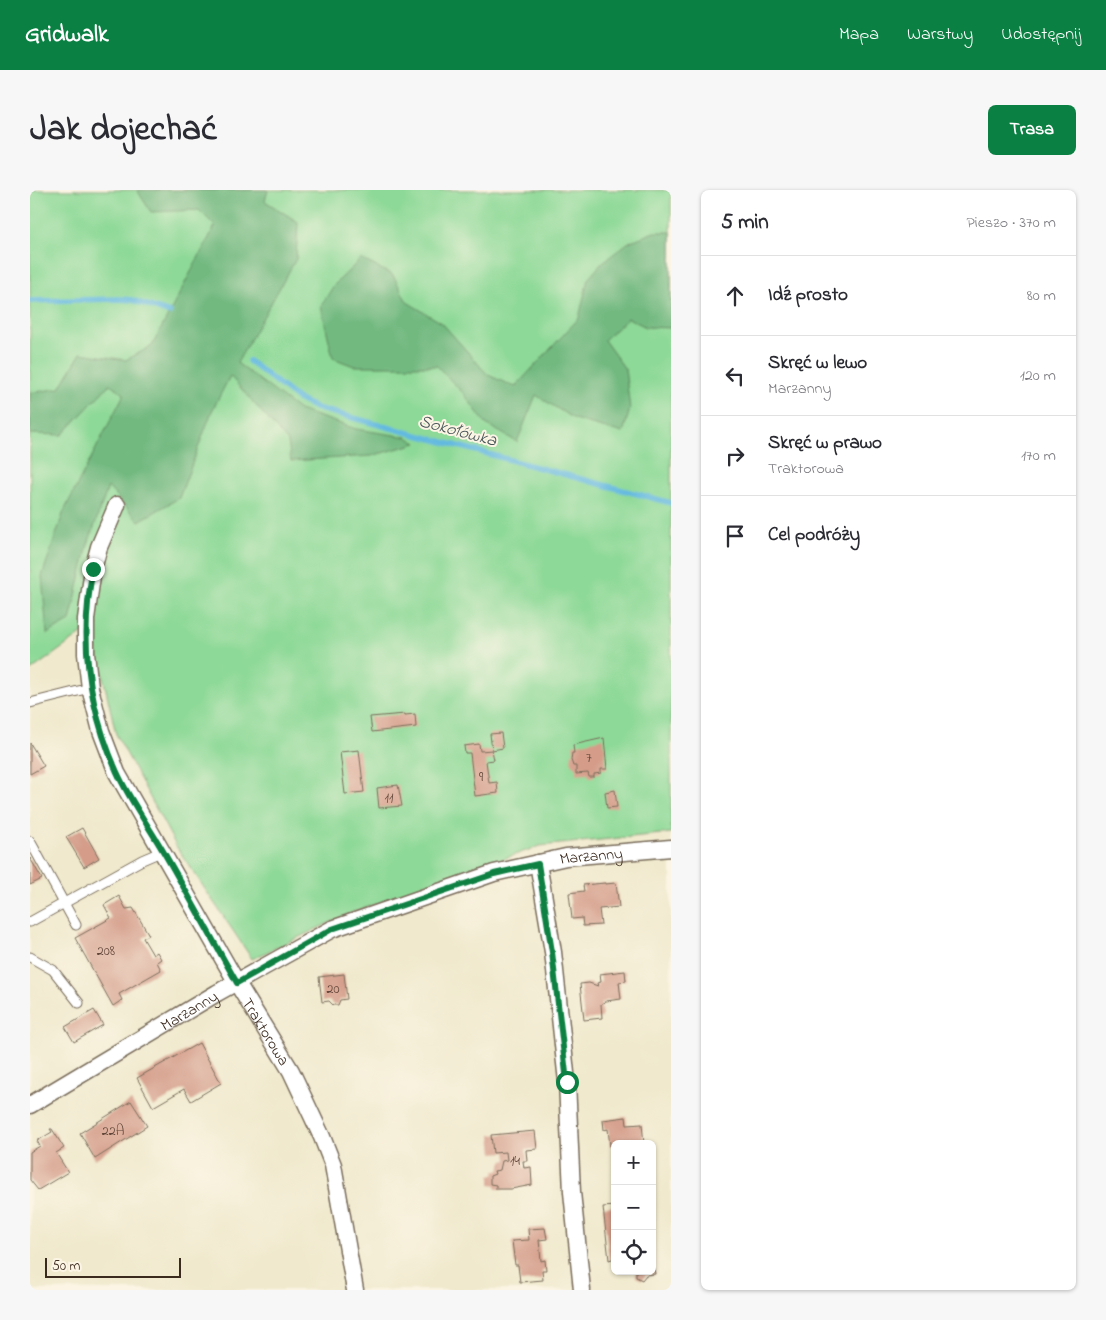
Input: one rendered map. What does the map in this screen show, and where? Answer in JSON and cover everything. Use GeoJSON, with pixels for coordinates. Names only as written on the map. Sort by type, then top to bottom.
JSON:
{"type":"FeatureCollection","features":[{"type":"Feature","properties":{"kind":"street","name":"Traktorowa"},"geometry":{"type":"LineString","coordinates":[[117,505],[99,547],[88,594],[86,654],[90,688],[101,731],[117,773],[237,983],[291,1071],[333,1165],[355,1290]]}},
{"type":"Feature","properties":{"kind":"street","name":"Marzanny"},"geometry":{"type":"LineString","coordinates":[[30,1105],[332,929],[494,874],[566,858],[671,848]]}},
{"type":"Feature","properties":{"kind":"street"},"geometry":{"type":"LineString","coordinates":[[538,864],[552,952],[567,1082],[572,1192],[582,1290]]}},
{"type":"Feature","properties":{"kind":"lane"},"geometry":{"type":"LineString","coordinates":[[30,703],[90,688]]}},
{"type":"Feature","properties":{"kind":"lane"},"geometry":{"type":"LineString","coordinates":[[30,841],[76,925]]}},
{"type":"Feature","properties":{"kind":"lane"},"geometry":{"type":"LineString","coordinates":[[30,922],[135,864],[163,851]]}},
{"type":"Feature","properties":{"kind":"lane"},"geometry":{"type":"LineString","coordinates":[[30,957],[53,970],[79,1003]]}},
{"type":"Feature","properties":{"kind":"green space"},"geometry":{"type":"Polygon","coordinates":[[[30,190],[671,190],[671,833],[540,846],[353,912],[252,959],[176,846],[116,734],[96,646],[97,623],[30,671],[30,190]]]}},
{"type":"Feature","properties":{"kind":"green space"},"geometry":{"type":"Polygon","coordinates":[[[137,190],[268,190],[265,201],[298,222],[296,259],[237,363],[299,410],[356,429],[407,437],[417,443],[371,456],[291,461],[288,442],[230,376],[212,411],[179,498],[139,521],[108,487],[88,544],[70,621],[47,634],[42,576],[64,511],[124,394],[110,384],[62,435],[30,434],[30,393],[60,388],[81,353],[126,360],[152,346],[215,226],[199,210],[151,212],[137,190]]]}},
{"type":"Feature","properties":{"kind":"green space"},"geometry":{"type":"Polygon","coordinates":[[[654,232],[671,232],[671,328],[646,327],[628,318],[604,340],[625,369],[630,409],[623,433],[574,419],[536,395],[517,442],[486,424],[464,394],[437,366],[354,366],[333,358],[321,306],[334,285],[361,259],[393,275],[407,302],[442,323],[488,375],[515,387],[579,318],[588,279],[603,262],[629,242],[654,232]]]}},
{"type":"Feature","properties":{"kind":"building"},"geometry":{"type":"Polygon","coordinates":[[[415,714],[416,727],[372,732],[370,717],[415,714]]]}},
{"type":"Feature","properties":{"kind":"building"},"geometry":{"type":"Polygon","coordinates":[[[501,733],[503,748],[492,750],[490,734],[501,733]]]}},
{"type":"Feature","properties":{"kind":"building"},"geometry":{"type":"Polygon","coordinates":[[[604,738],[607,769],[601,769],[601,773],[594,774],[594,777],[589,777],[588,773],[576,774],[576,766],[573,766],[571,760],[572,753],[574,753],[573,745],[604,738]]]}},
{"type":"Feature","properties":{"kind":"building"},"geometry":{"type":"Polygon","coordinates":[[[30,743],[44,766],[30,774],[30,743]]]}},
{"type":"Feature","properties":{"kind":"building"},"geometry":{"type":"Polygon","coordinates":[[[479,744],[480,751],[492,750],[494,760],[486,761],[489,783],[497,782],[498,793],[475,796],[470,753],[465,753],[464,746],[479,744]]]}},
{"type":"Feature","properties":{"kind":"building"},"geometry":{"type":"Polygon","coordinates":[[[359,750],[364,792],[345,794],[340,752],[359,750]]]}},
{"type":"Feature","properties":{"kind":"building"},"geometry":{"type":"Polygon","coordinates":[[[398,785],[402,806],[379,808],[377,788],[398,785]]]}},
{"type":"Feature","properties":{"kind":"building"},"geometry":{"type":"Polygon","coordinates":[[[615,790],[617,807],[607,808],[605,792],[615,790]]]}},
{"type":"Feature","properties":{"kind":"building"},"geometry":{"type":"Polygon","coordinates":[[[82,828],[99,858],[84,867],[66,837],[82,828]]]}},
{"type":"Feature","properties":{"kind":"building"},"geometry":{"type":"Polygon","coordinates":[[[30,858],[42,879],[30,885],[30,858]]]}},
{"type":"Feature","properties":{"kind":"building"},"geometry":{"type":"Polygon","coordinates":[[[616,883],[619,907],[599,909],[601,925],[583,926],[582,918],[572,919],[569,893],[584,891],[583,885],[616,883]]]}},
{"type":"Feature","properties":{"kind":"building"},"geometry":{"type":"Polygon","coordinates":[[[119,896],[126,909],[133,908],[149,935],[143,938],[153,955],[157,952],[161,959],[157,962],[161,970],[119,994],[122,1000],[113,1006],[75,938],[111,918],[104,905],[119,896]]]}},
{"type":"Feature","properties":{"kind":"building"},"geometry":{"type":"Polygon","coordinates":[[[625,971],[626,981],[619,982],[621,999],[606,1001],[601,1004],[602,1018],[584,1020],[580,984],[589,983],[598,986],[597,983],[601,982],[600,974],[625,971]]]}},
{"type":"Feature","properties":{"kind":"building"},"geometry":{"type":"Polygon","coordinates":[[[344,974],[347,999],[340,1000],[338,1005],[333,1005],[329,1001],[322,1002],[319,977],[344,974]]]}},
{"type":"Feature","properties":{"kind":"building"},"geometry":{"type":"Polygon","coordinates":[[[94,1010],[103,1025],[74,1042],[65,1027],[94,1010]]]}},
{"type":"Feature","properties":{"kind":"building"},"geometry":{"type":"Polygon","coordinates":[[[199,1043],[221,1083],[191,1101],[184,1089],[153,1107],[137,1078],[199,1043]]]}},
{"type":"Feature","properties":{"kind":"building"},"geometry":{"type":"Polygon","coordinates":[[[131,1101],[147,1126],[95,1159],[80,1133],[131,1101]]]}},
{"type":"Feature","properties":{"kind":"building"},"geometry":{"type":"Polygon","coordinates":[[[626,1117],[627,1125],[642,1124],[644,1140],[611,1140],[610,1146],[608,1129],[604,1130],[603,1120],[626,1117]]]}},
{"type":"Feature","properties":{"kind":"building"},"geometry":{"type":"Polygon","coordinates":[[[50,1129],[52,1129],[64,1148],[56,1153],[68,1172],[38,1190],[30,1180],[30,1152],[40,1146],[37,1141],[52,1132],[50,1129]]]}},
{"type":"Feature","properties":{"kind":"building"},"geometry":{"type":"Polygon","coordinates":[[[535,1131],[537,1149],[526,1150],[527,1161],[523,1161],[524,1168],[531,1167],[532,1185],[511,1189],[496,1189],[496,1185],[490,1184],[490,1176],[495,1174],[494,1171],[500,1170],[502,1161],[507,1160],[506,1152],[493,1153],[491,1135],[535,1131]]]}},
{"type":"Feature","properties":{"kind":"building"},"geometry":{"type":"Polygon","coordinates":[[[611,1206],[611,1259],[609,1260],[603,1207],[611,1206]]]}},
{"type":"Feature","properties":{"kind":"building"},"geometry":{"type":"Polygon","coordinates":[[[545,1228],[547,1239],[539,1240],[541,1261],[545,1260],[546,1270],[542,1270],[543,1280],[520,1282],[518,1265],[515,1265],[512,1241],[529,1240],[528,1229],[545,1228]]]}},
{"type":"Feature","properties":{"kind":"building"},"geometry":{"type":"Polygon","coordinates":[[[636,1275],[646,1275],[642,1280],[636,1277],[636,1275]]]}},
{"type":"Feature","properties":{"kind":"waterway","name":"Sokołówka"},"geometry":{"type":"LineString","coordinates":[[30,301],[132,300],[170,313]]}},
{"type":"Feature","properties":{"kind":"waterway","name":"Sokołówka"},"geometry":{"type":"LineString","coordinates":[[249,361],[298,399],[316,408],[671,503]]}},
{"type":"Feature","properties":{"kind":"route"},"geometry":{"type":"LineString","coordinates":[[93,569],[88,594],[86,654],[90,688],[101,731],[117,773],[237,983],[300,945],[332,929],[451,887],[494,874],[538,864],[552,952],[567,1082]]}}]}
